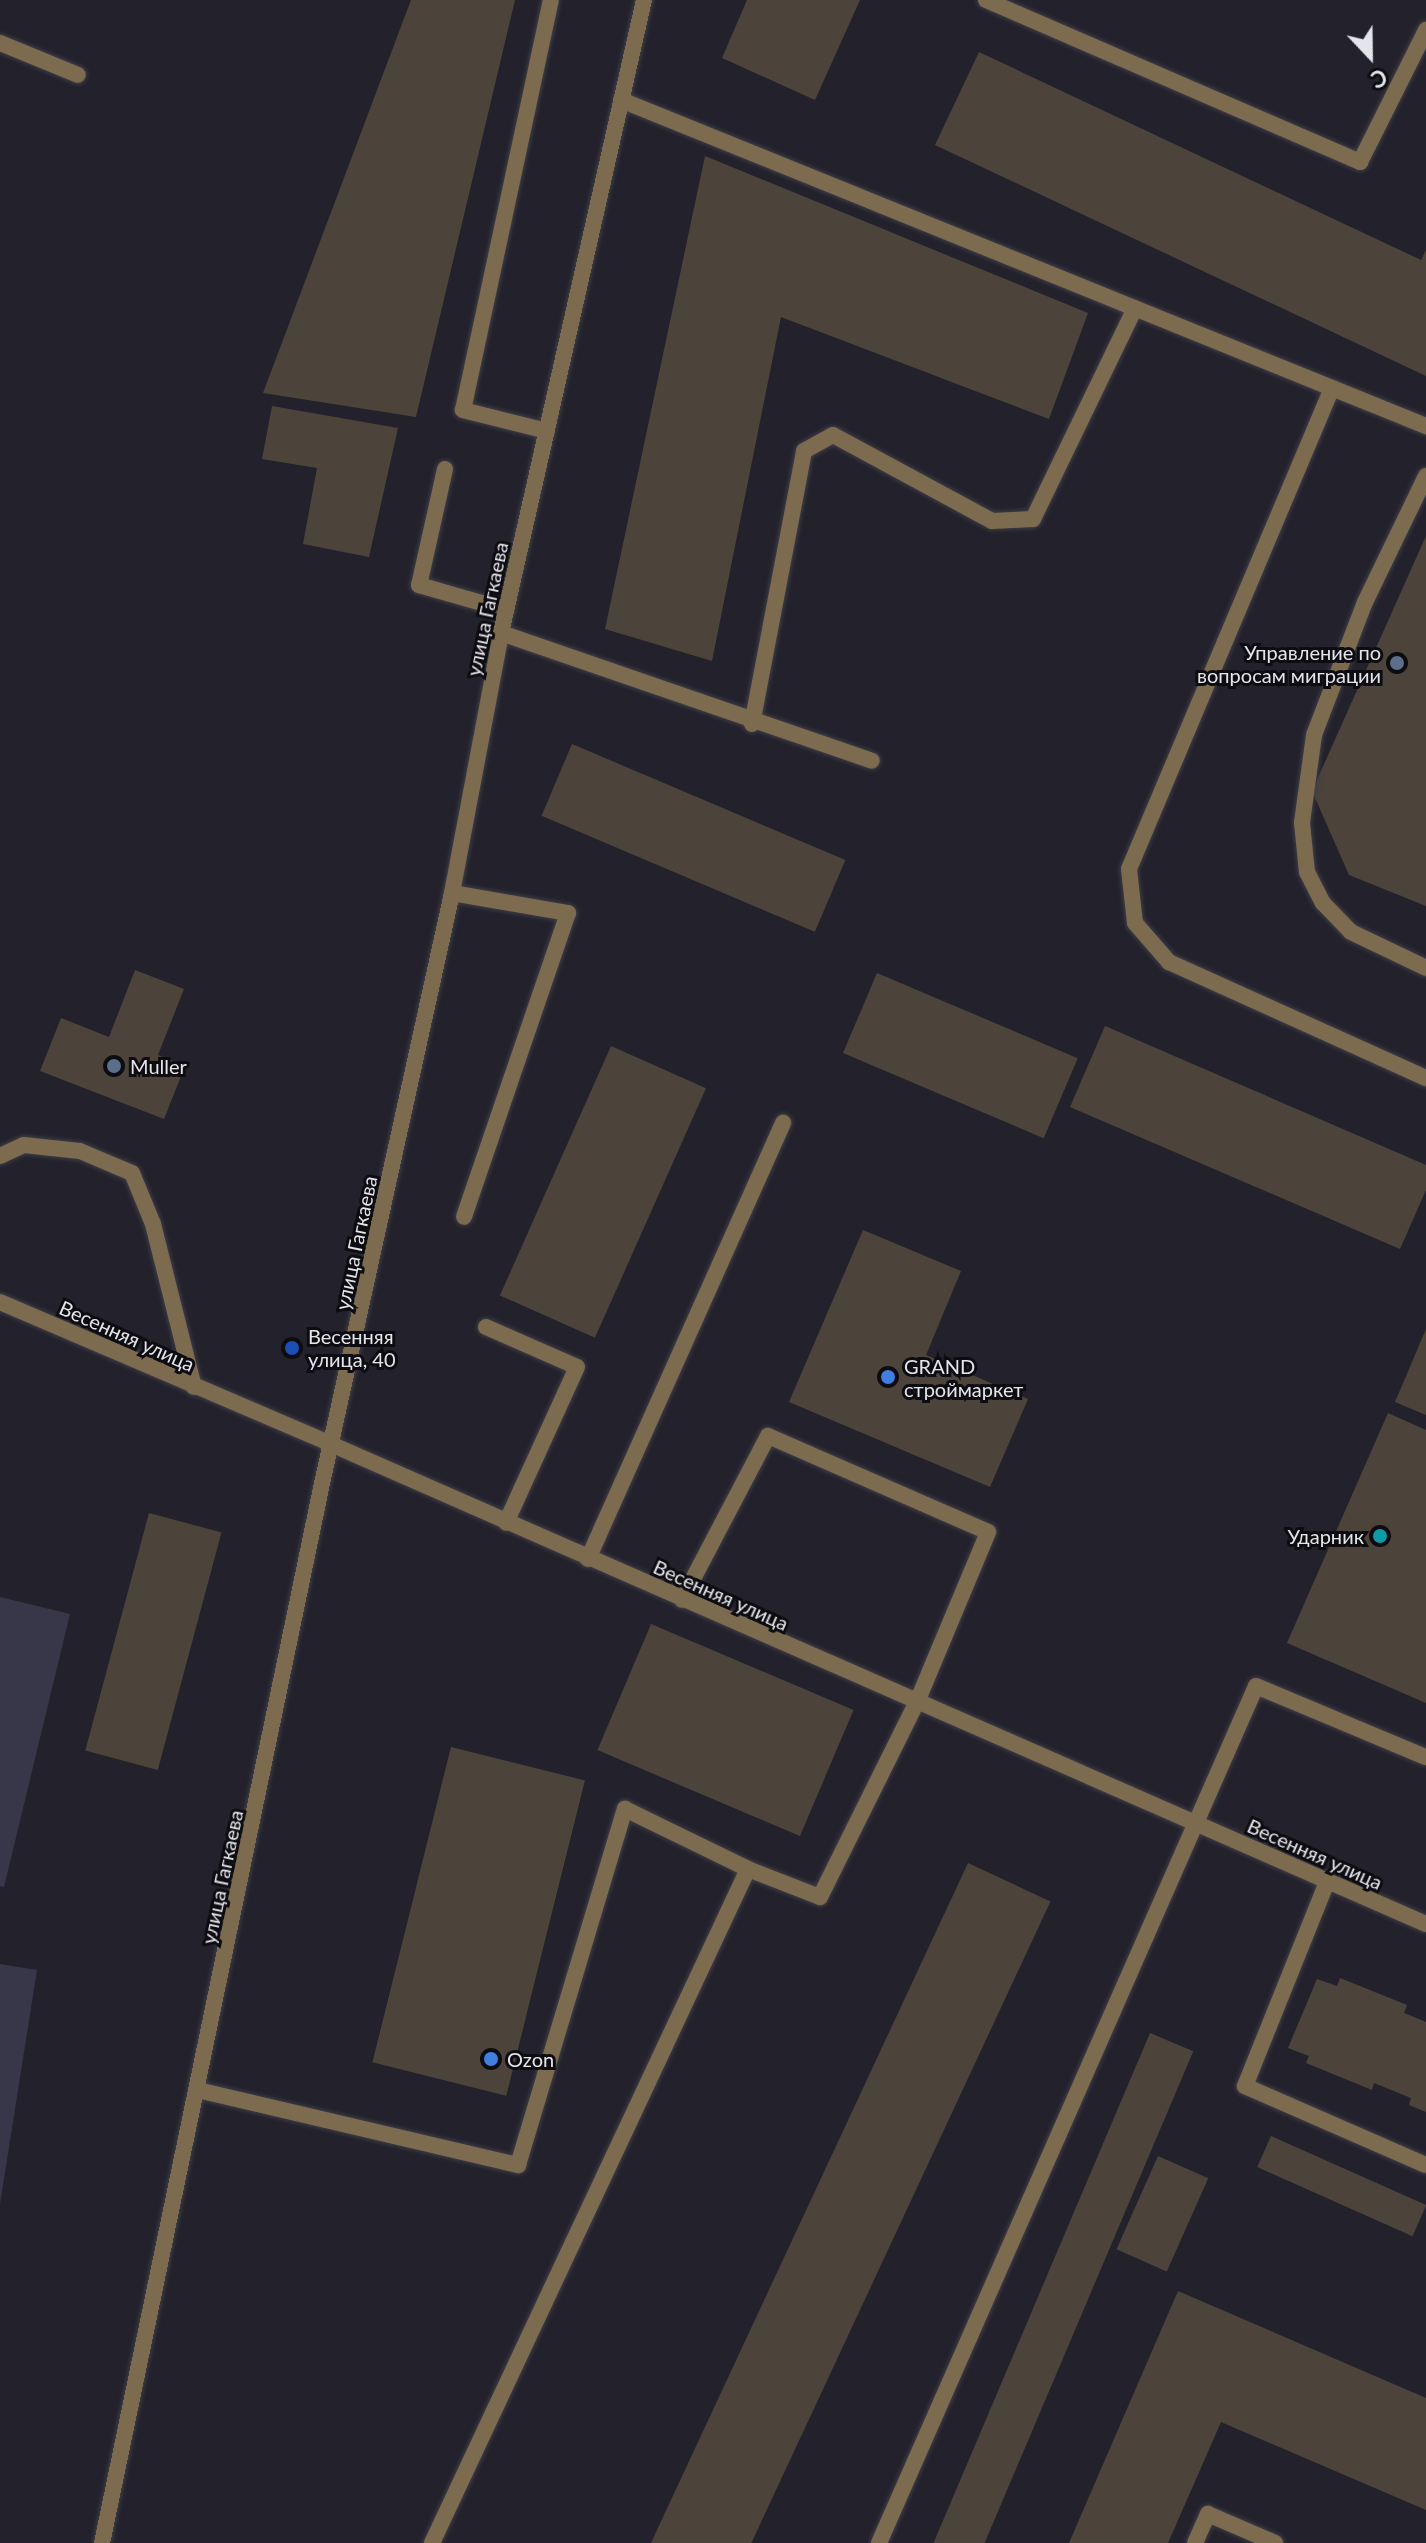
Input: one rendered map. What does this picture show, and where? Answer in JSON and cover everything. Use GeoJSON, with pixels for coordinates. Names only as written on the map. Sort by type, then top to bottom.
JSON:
{"type":"FeatureCollection","features":[{"type":"Feature","properties":{"kind":"street"},"geometry":{"type":"LineString","coordinates":[[547,431],[463,410],[551,0]]}},
{"type":"Feature","properties":{"kind":"street","name":"улица Гагкаева"},"geometry":{"type":"LineString","coordinates":[[102,2543],[452,893],[501,633],[644,0]]}},
{"type":"Feature","properties":{"kind":"street"},"geometry":{"type":"LineString","coordinates":[[986,0],[1360,162],[1426,30]]}},
{"type":"Feature","properties":{"kind":"street"},"geometry":{"type":"LineString","coordinates":[[0,43],[78,75]]}},
{"type":"Feature","properties":{"kind":"street"},"geometry":{"type":"LineString","coordinates":[[621,100],[1426,426]]}},
{"type":"Feature","properties":{"kind":"street"},"geometry":{"type":"LineString","coordinates":[[752,724],[804,451],[833,435],[992,521],[1033,519],[1135,308]]}},
{"type":"Feature","properties":{"kind":"street"},"geometry":{"type":"LineString","coordinates":[[1332,388],[1129,869],[1135,923],[1169,962],[1426,1078]]}},
{"type":"Feature","properties":{"kind":"street"},"geometry":{"type":"LineString","coordinates":[[445,469],[419,585],[506,610]]}},
{"type":"Feature","properties":{"kind":"street"},"geometry":{"type":"LineString","coordinates":[[1426,476],[1365,602],[1314,735],[1302,823],[1307,872],[1323,903],[1351,932],[1426,968]]}},
{"type":"Feature","properties":{"kind":"street"},"geometry":{"type":"LineString","coordinates":[[501,633],[752,724],[872,761]]}},
{"type":"Feature","properties":{"kind":"street"},"geometry":{"type":"LineString","coordinates":[[452,893],[568,913],[464,1217]]}},
{"type":"Feature","properties":{"kind":"street"},"geometry":{"type":"LineString","coordinates":[[588,1559],[783,1123]]}},
{"type":"Feature","properties":{"kind":"street"},"geometry":{"type":"LineString","coordinates":[[0,1156],[24,1145],[80,1151],[132,1173],[153,1224],[194,1387]]}},
{"type":"Feature","properties":{"kind":"street","name":"Весенняя улица"},"geometry":{"type":"LineString","coordinates":[[0,1302],[1426,1924]]}},
{"type":"Feature","properties":{"kind":"street"},"geometry":{"type":"LineString","coordinates":[[486,1327],[577,1367],[506,1523]]}},
{"type":"Feature","properties":{"kind":"street"},"geometry":{"type":"LineString","coordinates":[[198,2090],[518,2165],[625,1809],[748,1869],[820,1897],[917,1702],[988,1532],[768,1436],[682,1600]]}},
{"type":"Feature","properties":{"kind":"street"},"geometry":{"type":"LineString","coordinates":[[879,2543],[1256,1686],[1426,1757]]}},
{"type":"Feature","properties":{"kind":"street"},"geometry":{"type":"LineString","coordinates":[[432,2543],[748,1869]]}},
{"type":"Feature","properties":{"kind":"street"},"geometry":{"type":"LineString","coordinates":[[1327,1882],[1245,2086],[1426,2165]]}},
{"type":"Feature","properties":{"kind":"street"},"geometry":{"type":"LineString","coordinates":[[1195,2543],[1208,2514],[1275,2543]]}},
{"type":"Feature","properties":{"kind":"shaded area"},"geometry":{"type":"Polygon","coordinates":[[[0,1597],[70,1614],[4,1887],[0,1886],[0,1597]]]}},
{"type":"Feature","properties":{"kind":"shaded area"},"geometry":{"type":"Polygon","coordinates":[[[0,1964],[37,1970],[0,2204],[0,1964]]]}},
{"type":"Feature","properties":{"kind":"building"},"geometry":{"type":"Polygon","coordinates":[[[411,0],[515,0],[416,417],[263,393],[411,0]]]}},
{"type":"Feature","properties":{"kind":"building"},"geometry":{"type":"Polygon","coordinates":[[[747,0],[860,0],[815,100],[722,58],[747,0]]]}},
{"type":"Feature","properties":{"kind":"building"},"geometry":{"type":"Polygon","coordinates":[[[979,52],[1421,260],[1426,250],[1426,376],[935,145],[979,52]]]}},
{"type":"Feature","properties":{"kind":"building"},"geometry":{"type":"Polygon","coordinates":[[[705,156],[1088,313],[1049,419],[781,317],[712,661],[605,629],[705,156]]]}},
{"type":"Feature","properties":{"kind":"building"},"geometry":{"type":"Polygon","coordinates":[[[272,406],[398,428],[369,557],[303,544],[317,468],[262,459],[272,406]]]}},
{"type":"Feature","properties":{"kind":"building","name":"Управление по вопросам миграции"},"geometry":{"type":"Polygon","coordinates":[[[1426,536],[1426,906],[1349,875],[1312,791],[1426,536]]]}},
{"type":"Feature","properties":{"kind":"building"},"geometry":{"type":"Polygon","coordinates":[[[572,744],[845,860],[815,932],[542,816],[572,744]]]}},
{"type":"Feature","properties":{"kind":"building"},"geometry":{"type":"Polygon","coordinates":[[[135,970],[184,989],[158,1055],[185,1066],[164,1119],[40,1071],[61,1018],[109,1037],[135,970]]]}},
{"type":"Feature","properties":{"kind":"building"},"geometry":{"type":"Polygon","coordinates":[[[877,973],[1078,1058],[1044,1138],[843,1053],[877,973]]]}},
{"type":"Feature","properties":{"kind":"building"},"geometry":{"type":"Polygon","coordinates":[[[1105,1026],[1426,1165],[1426,1190],[1400,1249],[1070,1107],[1105,1026]]]}},
{"type":"Feature","properties":{"kind":"building"},"geometry":{"type":"Polygon","coordinates":[[[611,1046],[706,1088],[595,1338],[500,1295],[611,1046]]]}},
{"type":"Feature","properties":{"kind":"building","name":"GRAND строймаркет"},"geometry":{"type":"Polygon","coordinates":[[[863,1230],[961,1271],[926,1355],[1028,1399],[990,1487],[789,1402],[863,1230]]]}},
{"type":"Feature","properties":{"kind":"building"},"geometry":{"type":"Polygon","coordinates":[[[1426,1329],[1426,1415],[1395,1402],[1426,1329]]]}},
{"type":"Feature","properties":{"kind":"building","name":"Ударник"},"geometry":{"type":"Polygon","coordinates":[[[1388,1413],[1426,1430],[1426,1703],[1287,1643],[1388,1413]]]}},
{"type":"Feature","properties":{"kind":"building"},"geometry":{"type":"Polygon","coordinates":[[[149,1513],[221,1532],[158,1770],[85,1751],[149,1513]]]}},
{"type":"Feature","properties":{"kind":"building"},"geometry":{"type":"Polygon","coordinates":[[[651,1624],[854,1710],[800,1836],[597,1750],[651,1624]]]}},
{"type":"Feature","properties":{"kind":"building"},"geometry":{"type":"Polygon","coordinates":[[[451,1747],[585,1780],[506,2096],[372,2062],[451,1747]]]}},
{"type":"Feature","properties":{"kind":"building"},"geometry":{"type":"Polygon","coordinates":[[[968,1863],[1050,1901],[751,2543],[651,2543],[968,1863]]]}},
{"type":"Feature","properties":{"kind":"building"},"geometry":{"type":"Polygon","coordinates":[[[1340,1978],[1407,2005],[1404,2013],[1426,2022],[1426,2112],[1409,2105],[1411,2098],[1374,2083],[1372,2090],[1306,2063],[1309,2056],[1288,2048],[1317,1979],[1337,1986],[1340,1978]]]}},
{"type":"Feature","properties":{"kind":"building"},"geometry":{"type":"Polygon","coordinates":[[[1150,2033],[1193,2051],[985,2543],[934,2543],[1150,2033]]]}},
{"type":"Feature","properties":{"kind":"building"},"geometry":{"type":"Polygon","coordinates":[[[1271,2136],[1426,2205],[1412,2236],[1257,2167],[1271,2136]]]}},
{"type":"Feature","properties":{"kind":"building"},"geometry":{"type":"Polygon","coordinates":[[[1158,2156],[1208,2178],[1167,2272],[1117,2249],[1158,2156]]]}},
{"type":"Feature","properties":{"kind":"building"},"geometry":{"type":"Polygon","coordinates":[[[1178,2291],[1426,2398],[1426,2510],[1221,2422],[1168,2543],[1069,2543],[1178,2291]]]}},
{"type":"Feature","properties":{"kind":"place","name":"Управление по вопросам миграции"},"geometry":{"type":"Point","coordinates":[1397,663]}},
{"type":"Feature","properties":{"kind":"place","name":"Muller"},"geometry":{"type":"Point","coordinates":[114,1066]}},
{"type":"Feature","properties":{"kind":"place","name":"Весенняя улица, 40"},"geometry":{"type":"Point","coordinates":[292,1348]}},
{"type":"Feature","properties":{"kind":"place","name":"GRAND строймаркет"},"geometry":{"type":"Point","coordinates":[888,1377]}},
{"type":"Feature","properties":{"kind":"place","name":"Ударник"},"geometry":{"type":"Point","coordinates":[1380,1536]}},
{"type":"Feature","properties":{"kind":"place","name":"Ozon"},"geometry":{"type":"Point","coordinates":[491,2059]}}]}
